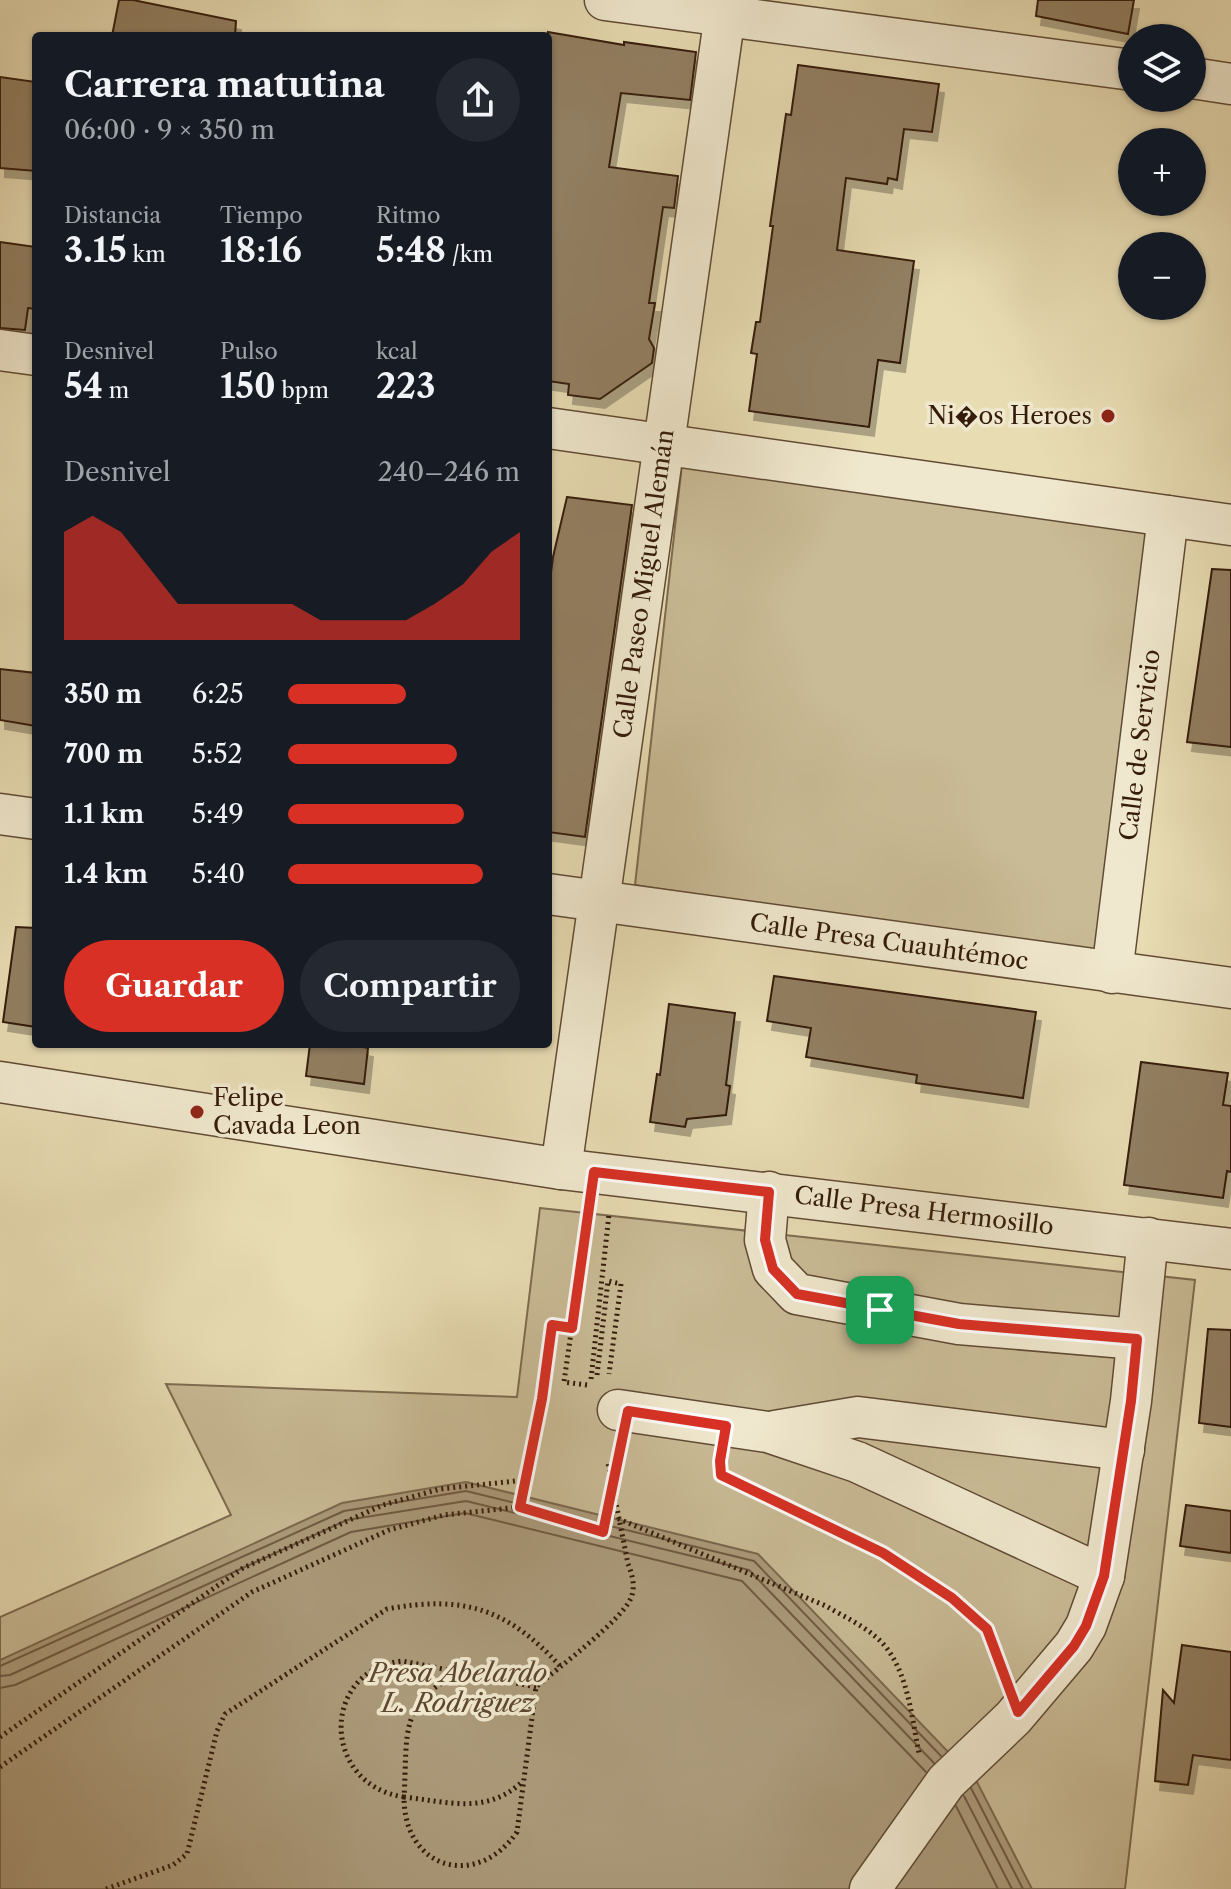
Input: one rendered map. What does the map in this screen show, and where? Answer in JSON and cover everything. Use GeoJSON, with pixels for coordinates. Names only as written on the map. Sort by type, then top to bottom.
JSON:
{"type":"FeatureCollection","features":[{"type":"Feature","properties":{"kind":"street"},"geometry":{"type":"LineString","coordinates":[[605,0],[726,8],[1118,68]]}},
{"type":"Feature","properties":{"kind":"street","name":"Calle Paseo Miguel Alemán"},"geometry":{"type":"LineString","coordinates":[[590,1172],[598,902],[726,8]]}},
{"type":"Feature","properties":{"kind":"street"},"geometry":{"type":"LineString","coordinates":[[1206,80],[1231,84]]}},
{"type":"Feature","properties":{"kind":"street"},"geometry":{"type":"LineString","coordinates":[[0,350],[32,354]]}},
{"type":"Feature","properties":{"kind":"street"},"geometry":{"type":"LineString","coordinates":[[552,429],[1231,525]]}},
{"type":"Feature","properties":{"kind":"street","name":"Calle de Servicio"},"geometry":{"type":"LineString","coordinates":[[1112,973],[1168,516]]}},
{"type":"Feature","properties":{"kind":"street"},"geometry":{"type":"LineString","coordinates":[[0,814],[32,818]]}},
{"type":"Feature","properties":{"kind":"street","name":"Calle Presa Cuauhtémoc"},"geometry":{"type":"LineString","coordinates":[[552,895],[1231,988]]}},
{"type":"Feature","properties":{"kind":"street","name":"Calle Presa Hermosillo"},"geometry":{"type":"LineString","coordinates":[[0,1082],[590,1172],[1231,1249]]}},
{"type":"Feature","properties":{"kind":"street"},"geometry":{"type":"LineString","coordinates":[[769,1192],[765,1240],[773,1269],[797,1294],[959,1324],[1137,1339]]}},
{"type":"Feature","properties":{"kind":"street"},"geometry":{"type":"LineString","coordinates":[[870,1889],[946,1782],[1018,1712],[1074,1646],[1086,1626],[1104,1576],[1144,1299],[1148,1238]]}},
{"type":"Feature","properties":{"kind":"street"},"geometry":{"type":"LineString","coordinates":[[612,1402],[768,1432],[857,1462],[1104,1576]]}},
{"type":"Feature","properties":{"kind":"street"},"geometry":{"type":"LineString","coordinates":[[768,1432],[858,1417],[1124,1450]]}},
{"type":"Feature","properties":{"kind":"path"},"geometry":{"type":"LineString","coordinates":[[590,1172],[564,1382],[612,1402]]}},
{"type":"Feature","properties":{"kind":"path"},"geometry":{"type":"LineString","coordinates":[[0,1767],[252,1592],[389,1530],[444,1515],[520,1507],[603,1532],[613,1484],[612,1402],[590,1172]]}},
{"type":"Feature","properties":{"kind":"path"},"geometry":{"type":"LineString","coordinates":[[612,1402],[596,1386],[608,1281],[621,1284],[604,1409],[612,1402]]}},
{"type":"Feature","properties":{"kind":"path"},"geometry":{"type":"LineString","coordinates":[[520,1507],[542,1399],[552,1325],[572,1328]]}},
{"type":"Feature","properties":{"kind":"path"},"geometry":{"type":"LineString","coordinates":[[726,1426],[720,1461],[721,1475],[883,1553],[952,1598],[987,1629],[1018,1712]]}},
{"type":"Feature","properties":{"kind":"path"},"geometry":{"type":"LineString","coordinates":[[494,1864],[508,1850],[517,1832],[536,1687],[614,1620],[632,1595],[633,1577],[608,1463]]}},
{"type":"Feature","properties":{"kind":"path"},"geometry":{"type":"LineString","coordinates":[[0,1737],[243,1568],[383,1505],[440,1489],[525,1480]]}},
{"type":"Feature","properties":{"kind":"path"},"geometry":{"type":"LineString","coordinates":[[607,1514],[826,1606],[858,1624],[881,1642],[888,1649],[905,1689],[930,1804]]}},
{"type":"Feature","properties":{"kind":"path"},"geometry":{"type":"LineString","coordinates":[[106,1889],[173,1865],[187,1854],[217,1731],[225,1714],[387,1609],[417,1603],[464,1604],[506,1620],[534,1639],[560,1666]]}},
{"type":"Feature","properties":{"kind":"path"},"geometry":{"type":"LineString","coordinates":[[524,1780],[511,1792],[489,1803],[404,1797],[377,1791],[362,1780],[350,1764],[343,1745],[341,1724],[345,1703],[354,1685],[384,1663],[402,1661],[536,1687]]}},
{"type":"Feature","properties":{"kind":"path"},"geometry":{"type":"LineString","coordinates":[[452,1872],[443,1870],[428,1859],[416,1843],[407,1827],[404,1797],[409,1725],[416,1704],[432,1687],[463,1672]]}},
{"type":"Feature","properties":{"kind":"shaded area"},"geometry":{"type":"Polygon","coordinates":[[[682,464],[1151,529],[1098,957],[635,885],[682,464]]]}},
{"type":"Feature","properties":{"kind":"shaded area"},"geometry":{"type":"Polygon","coordinates":[[[540,1208],[1195,1280],[1125,1889],[0,1889],[0,1617],[231,1515],[166,1384],[517,1397],[540,1208]]]}},
{"type":"Feature","properties":{"kind":"water","name":"Presa Abelardo L. Rodriguez"},"geometry":{"type":"Polygon","coordinates":[[[466,1482],[758,1554],[977,1782],[1032,1889],[0,1889],[0,1660],[342,1503],[466,1482]]]}},
{"type":"Feature","properties":{"kind":"building"},"geometry":{"type":"Polygon","coordinates":[[[119,0],[133,0],[236,21],[235,32],[113,32],[119,0]]]}},
{"type":"Feature","properties":{"kind":"building"},"geometry":{"type":"Polygon","coordinates":[[[1038,0],[1134,0],[1130,24],[1118,24],[1118,32],[1036,16],[1038,0]]]}},
{"type":"Feature","properties":{"kind":"building"},"geometry":{"type":"Polygon","coordinates":[[[552,33],[624,45],[624,42],[696,52],[690,100],[621,93],[609,167],[678,176],[674,208],[663,207],[649,303],[655,303],[649,339],[654,348],[652,363],[600,399],[568,395],[569,384],[552,382],[552,33]]]}},
{"type":"Feature","properties":{"kind":"building"},"geometry":{"type":"Polygon","coordinates":[[[798,65],[939,84],[932,132],[904,129],[897,180],[888,178],[887,184],[846,178],[837,250],[914,261],[900,363],[878,360],[869,427],[749,411],[757,354],[751,353],[756,322],[760,322],[786,114],[791,115],[798,65]]]}},
{"type":"Feature","properties":{"kind":"building"},"geometry":{"type":"Polygon","coordinates":[[[0,77],[32,81],[32,171],[0,168],[0,77]]]}},
{"type":"Feature","properties":{"kind":"building"},"geometry":{"type":"Polygon","coordinates":[[[0,242],[32,246],[32,308],[28,308],[25,330],[0,328],[0,242]]]}},
{"type":"Feature","properties":{"kind":"building"},"geometry":{"type":"Polygon","coordinates":[[[567,497],[632,505],[585,837],[552,833],[553,557],[567,497]]]}},
{"type":"Feature","properties":{"kind":"building"},"geometry":{"type":"Polygon","coordinates":[[[1212,569],[1231,570],[1231,747],[1187,742],[1212,569]]]}},
{"type":"Feature","properties":{"kind":"building"},"geometry":{"type":"Polygon","coordinates":[[[0,669],[32,673],[32,725],[0,720],[0,669]]]}},
{"type":"Feature","properties":{"kind":"building"},"geometry":{"type":"Polygon","coordinates":[[[16,927],[32,928],[32,1026],[3,1022],[16,927]]]}},
{"type":"Feature","properties":{"kind":"building"},"geometry":{"type":"Polygon","coordinates":[[[774,976],[1036,1012],[1023,1098],[916,1083],[917,1075],[806,1057],[811,1028],[767,1021],[774,976]]]}},
{"type":"Feature","properties":{"kind":"building"},"geometry":{"type":"Polygon","coordinates":[[[669,1004],[735,1013],[726,1085],[730,1086],[726,1115],[687,1119],[685,1127],[650,1122],[657,1074],[660,1075],[669,1004]]]}},
{"type":"Feature","properties":{"kind":"building"},"geometry":{"type":"Polygon","coordinates":[[[310,1048],[368,1048],[364,1084],[306,1076],[310,1048]]]}},
{"type":"Feature","properties":{"kind":"building"},"geometry":{"type":"Polygon","coordinates":[[[1141,1062],[1228,1073],[1223,1105],[1231,1106],[1231,1172],[1227,1171],[1223,1198],[1124,1185],[1141,1062]]]}},
{"type":"Feature","properties":{"kind":"building"},"geometry":{"type":"Polygon","coordinates":[[[1208,1329],[1231,1330],[1231,1427],[1199,1423],[1208,1329]]]}},
{"type":"Feature","properties":{"kind":"building"},"geometry":{"type":"Polygon","coordinates":[[[1186,1505],[1231,1511],[1231,1553],[1180,1546],[1186,1505]]]}},
{"type":"Feature","properties":{"kind":"building"},"geometry":{"type":"Polygon","coordinates":[[[1182,1645],[1231,1652],[1231,1760],[1193,1755],[1188,1785],[1155,1781],[1163,1690],[1174,1703],[1182,1645]]]}},
{"type":"Feature","properties":{"kind":"place","name":"Ni�os Heroes"},"geometry":{"type":"Point","coordinates":[1108,416]}},
{"type":"Feature","properties":{"kind":"place","name":"Felipe Cavada Leon"},"geometry":{"type":"Point","coordinates":[197,1112]}},
{"type":"Feature","properties":{"kind":"route"},"geometry":{"type":"LineString","coordinates":[[594,1172],[769,1192],[765,1240],[773,1269],[797,1294],[880,1310],[959,1324],[1137,1339],[1131,1401],[1104,1576],[1086,1626],[1074,1646],[1018,1712],[987,1629],[952,1598],[883,1553],[721,1475],[720,1461],[726,1426],[628,1411],[603,1532],[520,1507],[542,1399],[552,1325],[572,1328],[594,1172]]}}]}
